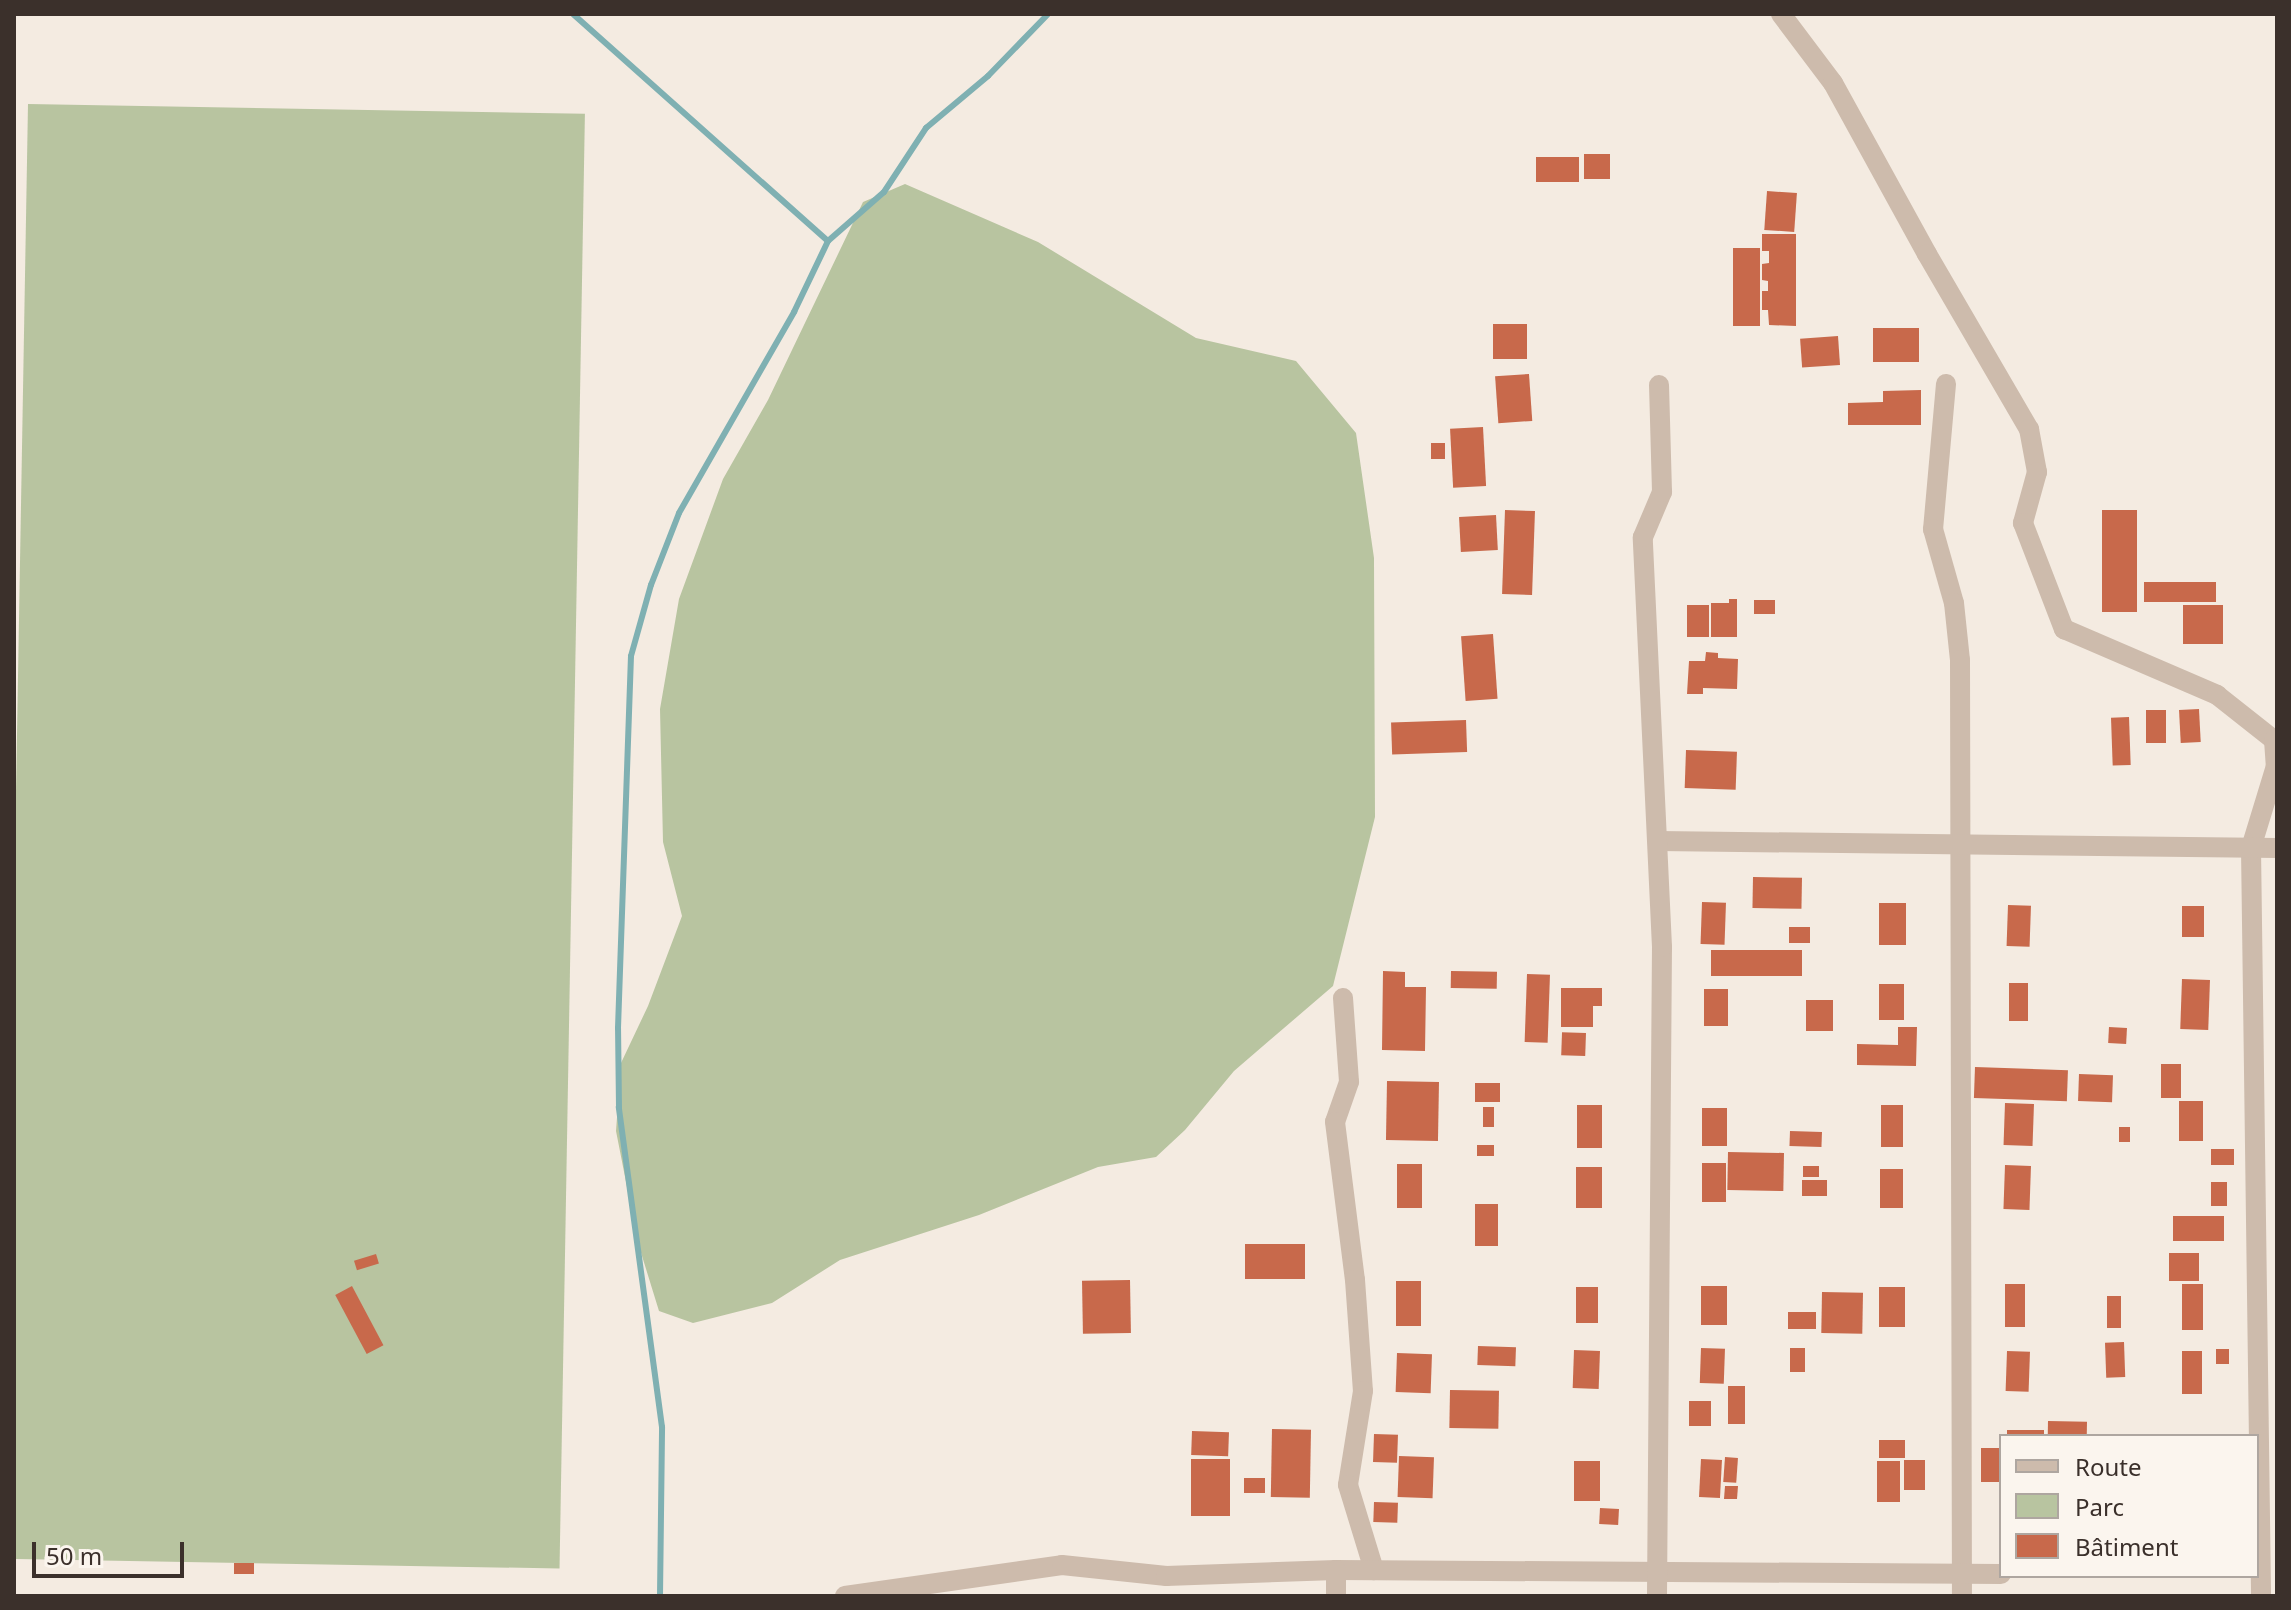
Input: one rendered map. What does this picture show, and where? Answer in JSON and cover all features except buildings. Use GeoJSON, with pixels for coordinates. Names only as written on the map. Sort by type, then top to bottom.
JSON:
{"type":"FeatureCollection","features":[{"type":"Feature","properties":{"kind":"street"},"geometry":{"type":"LineString","coordinates":[[1781,14],[1833,83],[1927,254],[2029,429],[2037,472],[2023,523],[2064,629],[2217,695],[2274,740],[2276,766],[2251,848],[2264,1581]]}},
{"type":"Feature","properties":{"kind":"street"},"geometry":{"type":"LineString","coordinates":[[1946,384],[1933,529],[1954,603],[1960,660],[1962,1596]]}},
{"type":"Feature","properties":{"kind":"street"},"geometry":{"type":"LineString","coordinates":[[1657,1596],[1662,962],[1643,537],[1662,492],[1659,385]]}},
{"type":"Feature","properties":{"kind":"street"},"geometry":{"type":"LineString","coordinates":[[1658,841],[2277,848]]}},
{"type":"Feature","properties":{"kind":"street"},"geometry":{"type":"LineString","coordinates":[[1343,998],[1349,1082],[1335,1122],[1355,1280],[1363,1391],[1348,1485],[1374,1570]]}},
{"type":"Feature","properties":{"kind":"street"},"geometry":{"type":"LineString","coordinates":[[845,1596],[1062,1565],[1166,1576],[1336,1570],[1999,1574]]}},
{"type":"Feature","properties":{"kind":"street"},"geometry":{"type":"LineString","coordinates":[[1336,1570],[1336,1596]]}},
{"type":"Feature","properties":{"kind":"green space"},"geometry":{"type":"Polygon","coordinates":[[[28,104],[585,114],[560,1568],[14,1559],[14,906],[28,104]]]}},
{"type":"Feature","properties":{"kind":"green space"},"geometry":{"type":"Polygon","coordinates":[[[905,184],[1038,242],[1196,338],[1296,361],[1356,433],[1374,558],[1375,817],[1333,986],[1234,1071],[1185,1130],[1156,1157],[1098,1167],[979,1215],[840,1260],[772,1303],[693,1323],[659,1311],[638,1243],[616,1131],[621,1063],[648,1006],[682,916],[663,842],[660,709],[679,599],[723,479],[768,400],[863,202],[905,184]]]}},
{"type":"Feature","properties":{"kind":"waterway"},"geometry":{"type":"LineString","coordinates":[[573,14],[828,241]]}},
{"type":"Feature","properties":{"kind":"waterway"},"geometry":{"type":"LineString","coordinates":[[660,1596],[662,1427],[619,1107],[618,1028],[631,656],[651,585],[679,513],[794,312],[828,241],[884,192],[926,128],[988,76],[1048,14]]}}]}
